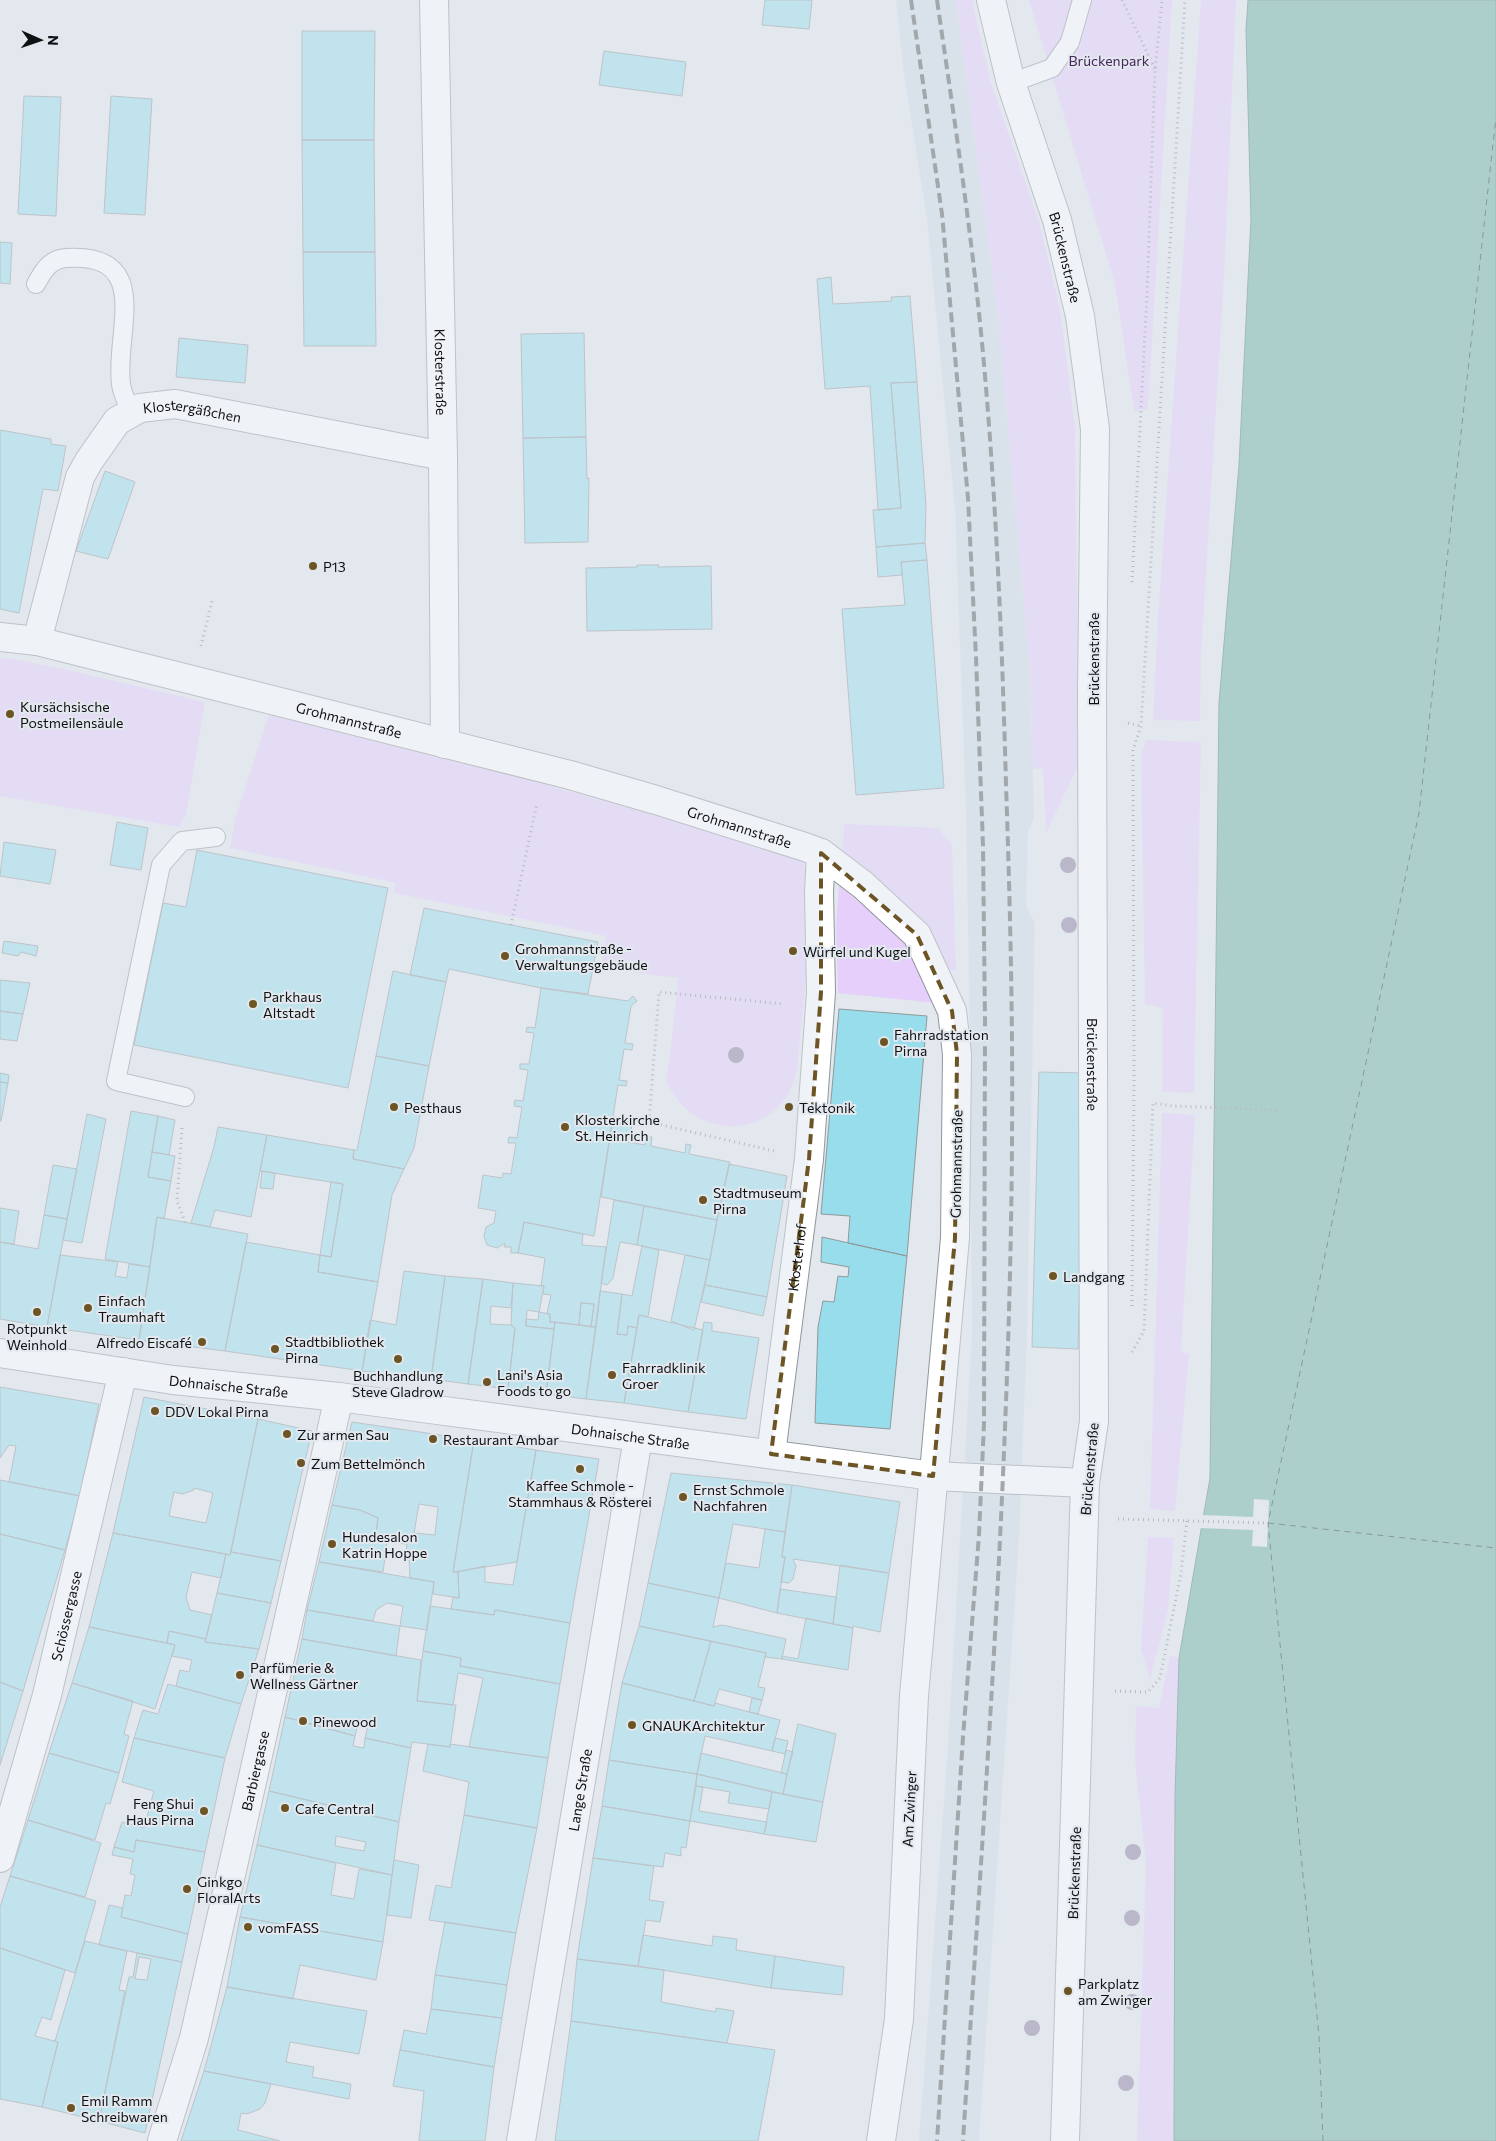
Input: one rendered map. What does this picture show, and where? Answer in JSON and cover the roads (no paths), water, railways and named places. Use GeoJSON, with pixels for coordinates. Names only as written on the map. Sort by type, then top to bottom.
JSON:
{"type":"FeatureCollection","features":[{"type":"Feature","properties":{"kind":"street","name":"Klosterstraße"},"geometry":{"type":"LineString","coordinates":[[434,0],[443,456],[445,744]]}},
{"type":"Feature","properties":{"kind":"street","name":"Brückenstraße"},"geometry":{"type":"LineString","coordinates":[[991,0],[1011,83],[1062,239],[1080,316],[1094,429],[1092,691],[1094,1421],[1085,1483],[1065,2141]]}},
{"type":"Feature","properties":{"kind":"street","name":"Klostergäßchen"},"geometry":{"type":"LineString","coordinates":[[38,641],[80,477],[100,444],[117,421],[140,408],[175,404],[443,456]]}},
{"type":"Feature","properties":{"kind":"street","name":"Grohmannstraße"},"geometry":{"type":"LineString","coordinates":[[0,637],[38,641],[544,768],[656,800],[821,852],[863,885],[917,935],[952,1011],[957,1054],[955,1238],[933,1476]]}},
{"type":"Feature","properties":{"kind":"street","name":"Klosterhof"},"geometry":{"type":"LineString","coordinates":[[772,1454],[808,1159],[820,1008],[819,892],[821,852]]}},
{"type":"Feature","properties":{"kind":"street","name":"Dohnaische Straße"},"geometry":{"type":"LineString","coordinates":[[0,1353],[183,1381],[339,1397],[933,1476],[1085,1483]]}},
{"type":"Feature","properties":{"kind":"street","name":"Schössergasse"},"geometry":{"type":"LineString","coordinates":[[0,1858],[47,1695],[123,1372]]}},
{"type":"Feature","properties":{"kind":"street","name":"Barbiergasse"},"geometry":{"type":"LineString","coordinates":[[162,2141],[194,2038],[339,1397]]}},
{"type":"Feature","properties":{"kind":"street","name":"Lange Straße"},"geometry":{"type":"LineString","coordinates":[[521,2141],[638,1438]]}},
{"type":"Feature","properties":{"kind":"street","name":"Am Zwinger"},"geometry":{"type":"LineString","coordinates":[[881,2141],[899,2019],[914,1696],[933,1476]]}},
{"type":"Feature","properties":{"kind":"lane"},"geometry":{"type":"LineString","coordinates":[[1011,83],[1052,68],[1070,42],[1082,0]]}},
{"type":"Feature","properties":{"kind":"lane"},"geometry":{"type":"LineString","coordinates":[[36,284],[44,269],[60,259],[83,257],[100,262],[118,275],[125,297],[121,385],[132,413]]}},
{"type":"Feature","properties":{"kind":"lane"},"geometry":{"type":"LineString","coordinates":[[185,1097],[116,1081],[161,865],[182,842],[216,837]]}},
{"type":"Feature","properties":{"kind":"railway"},"geometry":{"type":"LineString","coordinates":[[911,0],[942,214],[968,498],[983,846],[985,1021],[984,1424],[979,1535],[963,1737],[937,2141]]}},
{"type":"Feature","properties":{"kind":"railway"},"geometry":{"type":"LineString","coordinates":[[937,0],[968,220],[988,407],[1000,622],[1012,1006],[1010,1265],[1001,1515],[995,1641],[963,2141]]}},
{"type":"Feature","properties":{"kind":"place","name":"P13"},"geometry":{"type":"Point","coordinates":[313,566]}},
{"type":"Feature","properties":{"kind":"place","name":"Kursächsische Postmeilensäule"},"geometry":{"type":"Point","coordinates":[10,714]}},
{"type":"Feature","properties":{"kind":"place","name":"Würfel und Kugel"},"geometry":{"type":"Point","coordinates":[793,951]}},
{"type":"Feature","properties":{"kind":"place","name":"Grohmannstraße - Verwaltungsgebäude"},"geometry":{"type":"Point","coordinates":[505,956]}},
{"type":"Feature","properties":{"kind":"place","name":"Parkhaus Altstadt"},"geometry":{"type":"Point","coordinates":[253,1004]}},
{"type":"Feature","properties":{"kind":"place","name":"Fahrradstation Pirna"},"geometry":{"type":"Point","coordinates":[884,1042]}},
{"type":"Feature","properties":{"kind":"place","name":"Pesthaus"},"geometry":{"type":"Point","coordinates":[394,1107]}},
{"type":"Feature","properties":{"kind":"place","name":"Tektonik"},"geometry":{"type":"Point","coordinates":[789,1107]}},
{"type":"Feature","properties":{"kind":"place","name":"Klosterkirche St. Heinrich"},"geometry":{"type":"Point","coordinates":[565,1127]}},
{"type":"Feature","properties":{"kind":"place","name":"Stadtmuseum Pirna"},"geometry":{"type":"Point","coordinates":[703,1200]}},
{"type":"Feature","properties":{"kind":"place","name":"Landgang"},"geometry":{"type":"Point","coordinates":[1053,1276]}},
{"type":"Feature","properties":{"kind":"place","name":"Einfach Traumhaft"},"geometry":{"type":"Point","coordinates":[88,1308]}},
{"type":"Feature","properties":{"kind":"place","name":"Rotpunkt Weinhold"},"geometry":{"type":"Point","coordinates":[37,1312]}},
{"type":"Feature","properties":{"kind":"place","name":"Alfredo Eiscafé"},"geometry":{"type":"Point","coordinates":[202,1342]}},
{"type":"Feature","properties":{"kind":"place","name":"Stadtbibliothek Pirna"},"geometry":{"type":"Point","coordinates":[275,1349]}},
{"type":"Feature","properties":{"kind":"place","name":"Buchhandlung Steve Gladrow"},"geometry":{"type":"Point","coordinates":[398,1359]}},
{"type":"Feature","properties":{"kind":"place","name":"Fahrradklinik Groer"},"geometry":{"type":"Point","coordinates":[612,1375]}},
{"type":"Feature","properties":{"kind":"place","name":"Lani's Asia Foods to go"},"geometry":{"type":"Point","coordinates":[487,1382]}},
{"type":"Feature","properties":{"kind":"place","name":"DDV Lokal Pirna"},"geometry":{"type":"Point","coordinates":[155,1411]}},
{"type":"Feature","properties":{"kind":"place","name":"Zur armen Sau"},"geometry":{"type":"Point","coordinates":[287,1434]}},
{"type":"Feature","properties":{"kind":"place","name":"Restaurant Ambar"},"geometry":{"type":"Point","coordinates":[433,1439]}},
{"type":"Feature","properties":{"kind":"place","name":"Zum Bettelmönch"},"geometry":{"type":"Point","coordinates":[301,1463]}},
{"type":"Feature","properties":{"kind":"place","name":"Kaffee Schmole - Stammhaus & Rösterei"},"geometry":{"type":"Point","coordinates":[580,1469]}},
{"type":"Feature","properties":{"kind":"place","name":"Ernst Schmole Nachfahren"},"geometry":{"type":"Point","coordinates":[683,1497]}},
{"type":"Feature","properties":{"kind":"place","name":"Hundesalon Katrin Hoppe"},"geometry":{"type":"Point","coordinates":[332,1544]}},
{"type":"Feature","properties":{"kind":"place","name":"Parfümerie & Wellness Gärtner"},"geometry":{"type":"Point","coordinates":[240,1675]}},
{"type":"Feature","properties":{"kind":"place","name":"Pinewood"},"geometry":{"type":"Point","coordinates":[303,1721]}},
{"type":"Feature","properties":{"kind":"place","name":"GNAUKArchitektur"},"geometry":{"type":"Point","coordinates":[632,1725]}},
{"type":"Feature","properties":{"kind":"place","name":"Cafe Central"},"geometry":{"type":"Point","coordinates":[285,1808]}},
{"type":"Feature","properties":{"kind":"place","name":"Feng Shui Haus Pirna"},"geometry":{"type":"Point","coordinates":[204,1811]}},
{"type":"Feature","properties":{"kind":"place","name":"Ginkgo FloralArts"},"geometry":{"type":"Point","coordinates":[187,1889]}},
{"type":"Feature","properties":{"kind":"place","name":"vomFASS"},"geometry":{"type":"Point","coordinates":[248,1927]}},
{"type":"Feature","properties":{"kind":"place","name":"Parkplatz am Zwinger"},"geometry":{"type":"Point","coordinates":[1068,1991]}},
{"type":"Feature","properties":{"kind":"place","name":"Emil Ramm Schreibwaren"},"geometry":{"type":"Point","coordinates":[71,2108]}},
{"type":"Feature","properties":{"kind":"park label","name":"Brückenpark"},"geometry":{"type":"Point","coordinates":[1109,60]}}]}
